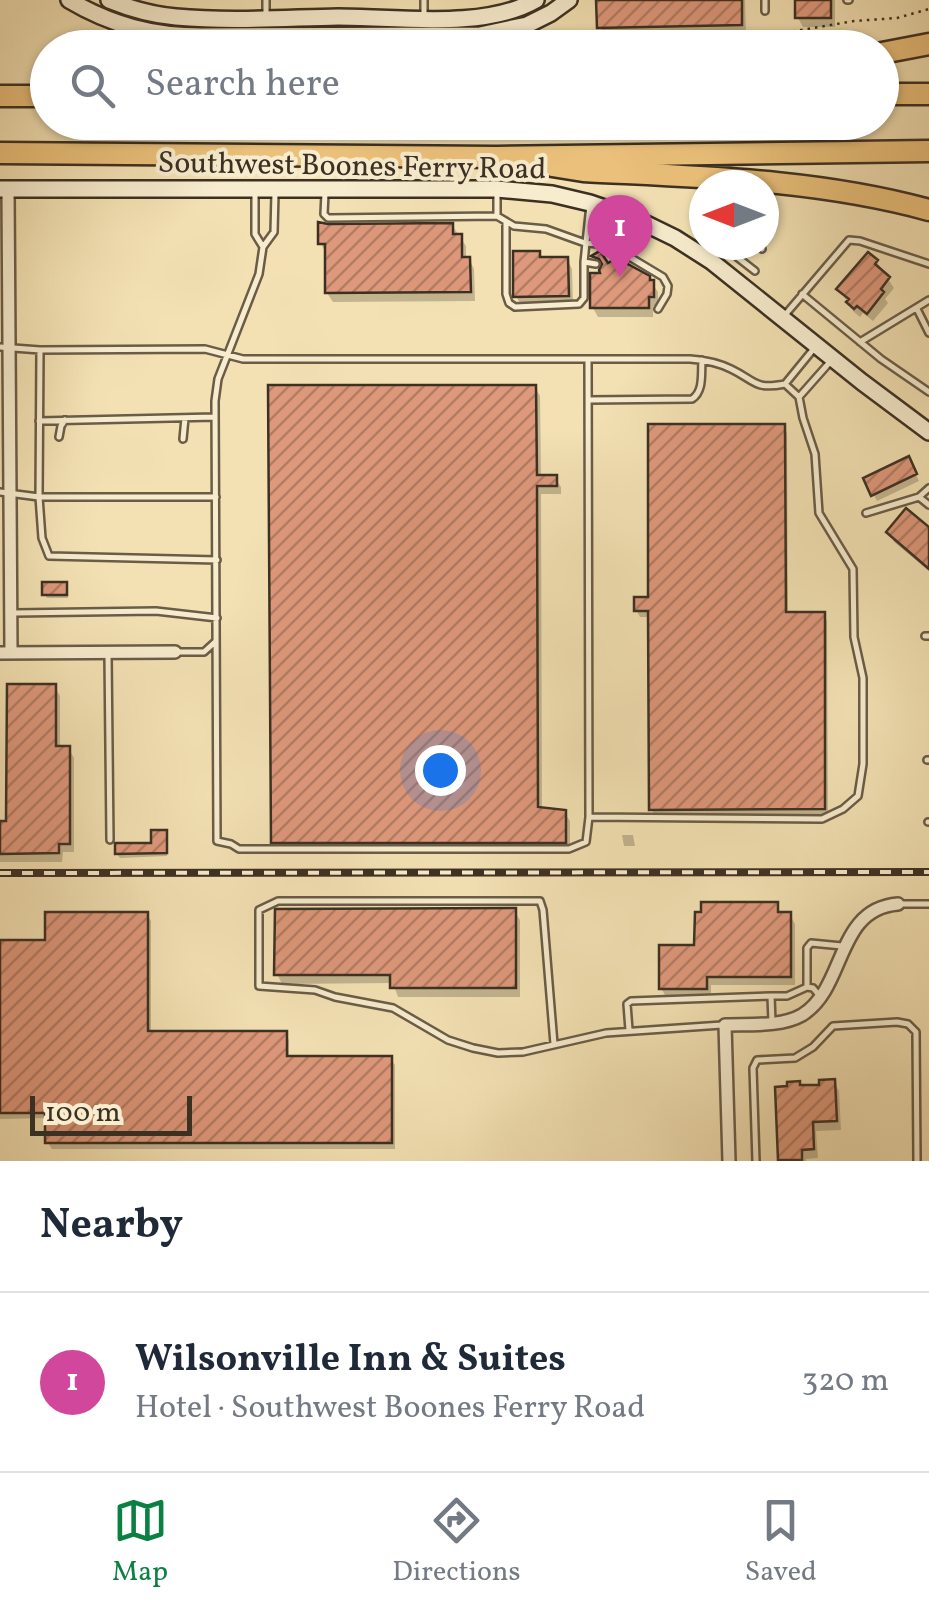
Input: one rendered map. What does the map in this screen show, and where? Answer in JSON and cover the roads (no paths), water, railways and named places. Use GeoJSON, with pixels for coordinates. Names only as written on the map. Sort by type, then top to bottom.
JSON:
{"type":"FeatureCollection","features":[{"type":"Feature","properties":{"kind":"highway"},"geometry":{"type":"LineString","coordinates":[[899,50],[929,44]]}},
{"type":"Feature","properties":{"kind":"highway"},"geometry":{"type":"LineString","coordinates":[[899,94],[929,94]]}},
{"type":"Feature","properties":{"kind":"highway"},"geometry":{"type":"LineString","coordinates":[[0,96],[30,96]]}},
{"type":"Feature","properties":{"kind":"highway"},"geometry":{"type":"LineString","coordinates":[[0,153],[496,157],[929,151]]}},
{"type":"Feature","properties":{"kind":"highway"},"geometry":{"type":"LineString","coordinates":[[496,157],[583,170],[820,186],[929,210]]}},
{"type":"Feature","properties":{"kind":"street"},"geometry":{"type":"LineString","coordinates":[[69,0],[117,24],[142,30]]}},
{"type":"Feature","properties":{"kind":"street"},"geometry":{"type":"LineString","coordinates":[[109,0],[153,7],[177,18],[492,16],[536,0]]}},
{"type":"Feature","properties":{"kind":"street"},"geometry":{"type":"LineString","coordinates":[[510,30],[551,13],[569,0]]}},
{"type":"Feature","properties":{"kind":"street","name":"Southwest Boones Ferry Road"},"geometry":{"type":"LineString","coordinates":[[4,190],[497,189],[590,202],[634,218],[689,246],[929,432]]}},
{"type":"Feature","properties":{"kind":"street"},"geometry":{"type":"LineString","coordinates":[[4,190],[5,493],[11,614],[6,652],[175,652]]}},
{"type":"Feature","properties":{"kind":"street"},"geometry":{"type":"LineString","coordinates":[[729,1161],[725,1025],[772,1022],[802,1015],[826,989],[844,946],[859,924],[875,909],[898,904]]}},
{"type":"Feature","properties":{"kind":"lane"},"geometry":{"type":"LineString","coordinates":[[266,0],[266,18]]}},
{"type":"Feature","properties":{"kind":"lane"},"geometry":{"type":"LineString","coordinates":[[424,0],[424,30]]}},
{"type":"Feature","properties":{"kind":"lane"},"geometry":{"type":"LineString","coordinates":[[765,0],[765,11]]}},
{"type":"Feature","properties":{"kind":"lane"},"geometry":{"type":"LineString","coordinates":[[496,216],[497,189]]}},
{"type":"Feature","properties":{"kind":"lane"},"geometry":{"type":"LineString","coordinates":[[255,190],[256,234],[263,246]]}},
{"type":"Feature","properties":{"kind":"lane"},"geometry":{"type":"LineString","coordinates":[[274,190],[274,232],[263,246],[258,274],[218,379],[218,841],[238,849],[569,849],[586,842],[588,359]]}},
{"type":"Feature","properties":{"kind":"lane"},"geometry":{"type":"LineString","coordinates":[[324,190],[324,214],[328,218],[496,216],[514,226],[546,230],[608,250],[663,276],[667,294],[658,309]]}},
{"type":"Feature","properties":{"kind":"lane"},"geometry":{"type":"LineString","coordinates":[[506,222],[509,303],[515,307],[579,304],[584,298],[590,202]]}},
{"type":"Feature","properties":{"kind":"lane"},"geometry":{"type":"LineString","coordinates":[[782,318],[850,240],[929,264]]}},
{"type":"Feature","properties":{"kind":"lane"},"geometry":{"type":"LineString","coordinates":[[741,260],[755,271]]}},
{"type":"Feature","properties":{"kind":"lane"},"geometry":{"type":"LineString","coordinates":[[584,262],[596,264]]}},
{"type":"Feature","properties":{"kind":"lane"},"geometry":{"type":"LineString","coordinates":[[802,294],[929,392]]}},
{"type":"Feature","properties":{"kind":"lane"},"geometry":{"type":"LineString","coordinates":[[860,342],[929,300]]}},
{"type":"Feature","properties":{"kind":"lane"},"geometry":{"type":"LineString","coordinates":[[916,308],[929,334]]}},
{"type":"Feature","properties":{"kind":"lane"},"geometry":{"type":"LineString","coordinates":[[4,346],[40,350],[205,349],[243,359],[702,360],[768,387],[785,384],[816,346]]}},
{"type":"Feature","properties":{"kind":"lane"},"geometry":{"type":"LineString","coordinates":[[40,350],[39,496],[42,538],[49,556],[216,560]]}},
{"type":"Feature","properties":{"kind":"lane"},"geometry":{"type":"LineString","coordinates":[[800,397],[832,359]]}},
{"type":"Feature","properties":{"kind":"lane"},"geometry":{"type":"LineString","coordinates":[[588,400],[692,399],[698,396],[702,360]]}},
{"type":"Feature","properties":{"kind":"lane"},"geometry":{"type":"LineString","coordinates":[[589,817],[822,819],[858,796],[863,764],[863,678],[854,636],[854,568],[819,513],[815,454],[802,418],[800,397],[785,384]]}},
{"type":"Feature","properties":{"kind":"lane"},"geometry":{"type":"LineString","coordinates":[[183,439],[185,418]]}},
{"type":"Feature","properties":{"kind":"lane"},"geometry":{"type":"LineString","coordinates":[[38,421],[215,418]]}},
{"type":"Feature","properties":{"kind":"lane"},"geometry":{"type":"LineString","coordinates":[[59,437],[64,420]]}},
{"type":"Feature","properties":{"kind":"lane"},"geometry":{"type":"LineString","coordinates":[[866,513],[919,497],[929,488]]}},
{"type":"Feature","properties":{"kind":"lane"},"geometry":{"type":"LineString","coordinates":[[5,493],[216,497]]}},
{"type":"Feature","properties":{"kind":"lane"},"geometry":{"type":"LineString","coordinates":[[919,497],[929,506]]}},
{"type":"Feature","properties":{"kind":"lane"},"geometry":{"type":"LineString","coordinates":[[11,614],[156,611],[217,618]]}},
{"type":"Feature","properties":{"kind":"lane"},"geometry":{"type":"LineString","coordinates":[[175,652],[204,652],[216,642]]}},
{"type":"Feature","properties":{"kind":"lane"},"geometry":{"type":"LineString","coordinates":[[108,652],[110,840]]}},
{"type":"Feature","properties":{"kind":"lane"},"geometry":{"type":"LineString","coordinates":[[554,1044],[540,901],[278,902],[258,910],[258,986],[315,990],[394,1008],[448,1040],[486,1051],[523,1052],[554,1044],[580,1037],[629,1030],[725,1025]]}},
{"type":"Feature","properties":{"kind":"lane"},"geometry":{"type":"LineString","coordinates":[[898,904],[929,904]]}},
{"type":"Feature","properties":{"kind":"lane"},"geometry":{"type":"LineString","coordinates":[[806,988],[806,948],[811,943],[844,946]]}},
{"type":"Feature","properties":{"kind":"lane"},"geometry":{"type":"LineString","coordinates":[[629,1030],[627,1004],[631,1000],[788,996],[806,988],[813,988],[820,997]]}},
{"type":"Feature","properties":{"kind":"lane"},"geometry":{"type":"LineString","coordinates":[[771,996],[772,1022]]}},
{"type":"Feature","properties":{"kind":"lane"},"geometry":{"type":"LineString","coordinates":[[756,1161],[753,1068],[757,1060],[795,1058],[813,1047],[832,1026],[898,1022],[908,1024],[916,1032],[917,1161]]}},
{"type":"Feature","properties":{"kind":"railway"},"geometry":{"type":"LineString","coordinates":[[0,873],[929,872]]}},
{"type":"Feature","properties":{"kind":"place","name":"Wilsonville Inn & Suites"},"geometry":{"type":"Point","coordinates":[620,277]}}]}
